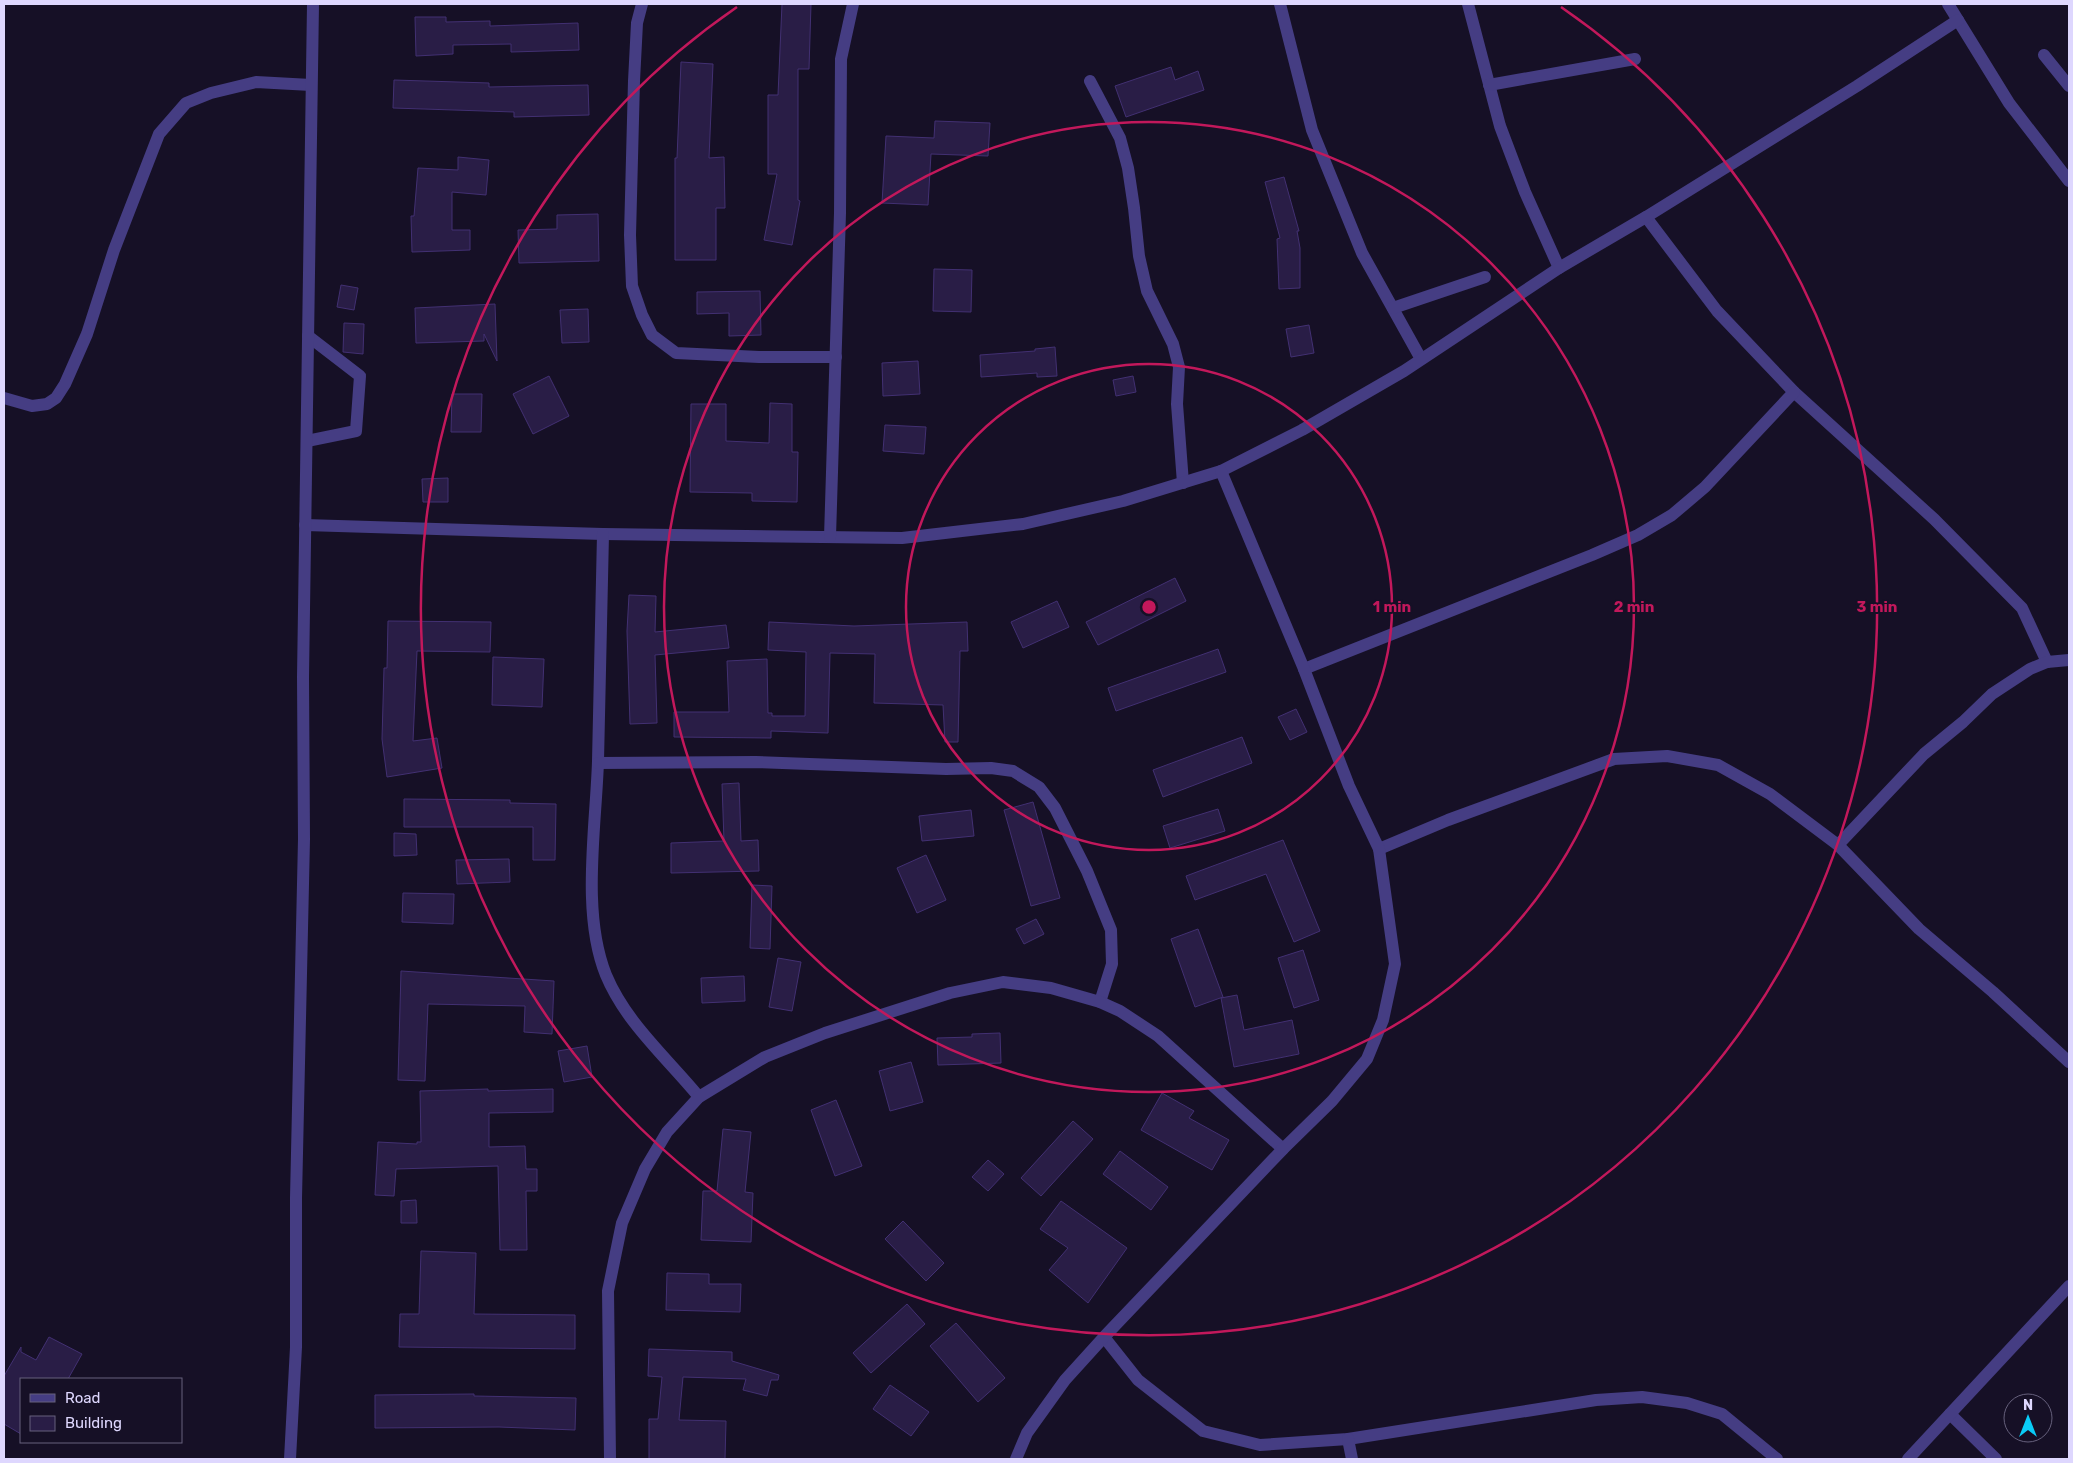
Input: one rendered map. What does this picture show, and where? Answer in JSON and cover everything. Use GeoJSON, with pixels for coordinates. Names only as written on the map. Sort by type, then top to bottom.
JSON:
{"type":"FeatureCollection","features":[{"type":"Feature","properties":{"kind":"street"},"geometry":{"type":"LineString","coordinates":[[290,1459],[296,1347],[296,1198],[304,839],[305,525],[313,4]]}},
{"type":"Feature","properties":{"kind":"street"},"geometry":{"type":"LineString","coordinates":[[642,4],[637,23],[634,80],[630,244],[632,286],[652,335],[676,353],[836,358]]}},
{"type":"Feature","properties":{"kind":"street"},"geometry":{"type":"LineString","coordinates":[[830,536],[840,213],[841,59],[853,4]]}},
{"type":"Feature","properties":{"kind":"street"},"geometry":{"type":"LineString","coordinates":[[1280,4],[1312,130],[1362,253],[1422,359]]}},
{"type":"Feature","properties":{"kind":"street"},"geometry":{"type":"LineString","coordinates":[[1468,4],[1500,126],[1525,192],[1559,268]]}},
{"type":"Feature","properties":{"kind":"street"},"geometry":{"type":"LineString","coordinates":[[1948,4],[2009,103],[2069,181]]}},
{"type":"Feature","properties":{"kind":"street"},"geometry":{"type":"LineString","coordinates":[[305,525],[603,534],[902,538],[1023,524],[1123,501],[1221,471],[1302,430],[1422,359],[1559,268],[1646,217],[1857,86],[1958,20]]}},
{"type":"Feature","properties":{"kind":"street"},"geometry":{"type":"LineString","coordinates":[[2044,55],[2069,86]]}},
{"type":"Feature","properties":{"kind":"street"},"geometry":{"type":"LineString","coordinates":[[1489,84],[1635,59]]}},
{"type":"Feature","properties":{"kind":"street"},"geometry":{"type":"LineString","coordinates":[[1090,81],[1120,138],[1128,168],[1139,256],[1147,291],[1173,344],[1179,367],[1176,404],[1183,482]]}},
{"type":"Feature","properties":{"kind":"street"},"geometry":{"type":"LineString","coordinates":[[4,398],[32,406],[47,404],[56,398],[65,384],[87,334],[114,250],[159,134],[186,103],[211,93],[256,82],[311,85]]}},
{"type":"Feature","properties":{"kind":"street"},"geometry":{"type":"LineString","coordinates":[[1646,217],[1717,311],[1794,392],[1934,519],[2022,608],[2047,662]]}},
{"type":"Feature","properties":{"kind":"street"},"geometry":{"type":"LineString","coordinates":[[1393,308],[1485,277]]}},
{"type":"Feature","properties":{"kind":"street"},"geometry":{"type":"LineString","coordinates":[[307,441],[356,432],[360,376],[308,336]]}},
{"type":"Feature","properties":{"kind":"street"},"geometry":{"type":"LineString","coordinates":[[1304,669],[1638,535],[1672,515],[1705,487],[1794,392]]}},
{"type":"Feature","properties":{"kind":"street"},"geometry":{"type":"LineString","coordinates":[[1016,1459],[1027,1433],[1060,1387],[1104,1336],[1283,1149],[1332,1102],[1367,1059],[1382,1020],[1395,964],[1379,849],[1349,786],[1304,669],[1221,471]]}},
{"type":"Feature","properties":{"kind":"street"},"geometry":{"type":"LineString","coordinates":[[603,534],[598,763],[592,859],[594,938],[606,975],[629,1017],[700,1098]]}},
{"type":"Feature","properties":{"kind":"street"},"geometry":{"type":"LineString","coordinates":[[1838,845],[1924,754],[1992,694],[2030,669],[2047,662],[2069,660]]}},
{"type":"Feature","properties":{"kind":"street"},"geometry":{"type":"LineString","coordinates":[[1379,849],[1448,820],[1614,760],[1667,756],[1718,765],[1770,794],[1838,845],[1919,929],[1993,992],[2069,1062]]}},
{"type":"Feature","properties":{"kind":"street"},"geometry":{"type":"LineString","coordinates":[[598,763],[756,762],[1013,770],[1040,787],[1055,808],[1087,871],[1111,930],[1112,964],[1100,1002]]}},
{"type":"Feature","properties":{"kind":"street"},"geometry":{"type":"LineString","coordinates":[[610,1459],[608,1291],[622,1223],[645,1169],[666,1132],[700,1098],[765,1057],[826,1033],[950,993],[1003,982],[1051,988],[1100,1002],[1120,1011],[1158,1036],[1283,1149]]}},
{"type":"Feature","properties":{"kind":"street"},"geometry":{"type":"LineString","coordinates":[[1908,1459],[2069,1286]]}},
{"type":"Feature","properties":{"kind":"street"},"geometry":{"type":"LineString","coordinates":[[1104,1336],[1138,1380],[1203,1431],[1260,1446],[1348,1440],[1596,1400],[1642,1397],[1687,1403],[1722,1414],[1777,1459]]}},
{"type":"Feature","properties":{"kind":"street"},"geometry":{"type":"LineString","coordinates":[[1950,1414],[1996,1459]]}},
{"type":"Feature","properties":{"kind":"street"},"geometry":{"type":"LineString","coordinates":[[1348,1440],[1352,1459]]}},
{"type":"Feature","properties":{"kind":"building"},"geometry":{"type":"Polygon","coordinates":[[[782,4],[811,4],[809,69],[798,69],[798,200],[800,201],[792,245],[764,240],[777,174],[768,174],[768,95],[778,95],[782,4]]]}},
{"type":"Feature","properties":{"kind":"building"},"geometry":{"type":"Polygon","coordinates":[[[415,17],[446,17],[446,22],[490,21],[490,26],[578,23],[579,50],[511,52],[511,44],[453,45],[453,54],[416,56],[415,17]]]}},
{"type":"Feature","properties":{"kind":"building"},"geometry":{"type":"Polygon","coordinates":[[[681,62],[713,64],[709,158],[724,157],[725,208],[716,208],[716,260],[675,260],[675,158],[677,158],[681,62]]]}},
{"type":"Feature","properties":{"kind":"building"},"geometry":{"type":"Polygon","coordinates":[[[1171,67],[1175,80],[1198,71],[1204,90],[1126,117],[1115,86],[1171,67]]]}},
{"type":"Feature","properties":{"kind":"building"},"geometry":{"type":"Polygon","coordinates":[[[394,80],[489,83],[489,87],[588,85],[589,115],[514,117],[514,112],[393,108],[394,80]]]}},
{"type":"Feature","properties":{"kind":"building"},"geometry":{"type":"Polygon","coordinates":[[[935,121],[990,123],[988,156],[931,154],[928,205],[882,203],[886,136],[934,138],[935,121]]]}},
{"type":"Feature","properties":{"kind":"building"},"geometry":{"type":"Polygon","coordinates":[[[458,157],[489,160],[486,195],[452,192],[452,230],[470,230],[470,250],[412,252],[411,216],[414,216],[418,168],[458,170],[458,157]]]}},
{"type":"Feature","properties":{"kind":"building"},"geometry":{"type":"Polygon","coordinates":[[[1284,177],[1299,231],[1297,231],[1300,248],[1300,288],[1279,289],[1277,239],[1280,238],[1265,182],[1284,177]]]}},
{"type":"Feature","properties":{"kind":"building"},"geometry":{"type":"Polygon","coordinates":[[[598,214],[599,261],[519,263],[518,230],[557,229],[557,215],[598,214]]]}},
{"type":"Feature","properties":{"kind":"building"},"geometry":{"type":"Polygon","coordinates":[[[934,269],[972,270],[971,312],[933,311],[934,269]]]}},
{"type":"Feature","properties":{"kind":"building"},"geometry":{"type":"Polygon","coordinates":[[[341,285],[358,288],[354,310],[337,307],[341,285]]]}},
{"type":"Feature","properties":{"kind":"building"},"geometry":{"type":"Polygon","coordinates":[[[760,291],[761,335],[729,336],[729,313],[697,314],[697,292],[760,291]]]}},
{"type":"Feature","properties":{"kind":"building"},"geometry":{"type":"Polygon","coordinates":[[[495,304],[497,361],[484,334],[484,341],[416,343],[415,308],[495,304]]]}},
{"type":"Feature","properties":{"kind":"building"},"geometry":{"type":"Polygon","coordinates":[[[588,309],[589,342],[562,343],[560,310],[588,309]]]}},
{"type":"Feature","properties":{"kind":"building"},"geometry":{"type":"Polygon","coordinates":[[[344,323],[364,324],[363,354],[343,352],[344,323]]]}},
{"type":"Feature","properties":{"kind":"building"},"geometry":{"type":"Polygon","coordinates":[[[1309,325],[1314,353],[1291,357],[1286,329],[1309,325]]]}},
{"type":"Feature","properties":{"kind":"building"},"geometry":{"type":"Polygon","coordinates":[[[1055,347],[1057,376],[1037,377],[1037,373],[981,377],[980,355],[1035,351],[1035,349],[1055,347]]]}},
{"type":"Feature","properties":{"kind":"building"},"geometry":{"type":"Polygon","coordinates":[[[918,361],[920,394],[883,396],[882,363],[918,361]]]}},
{"type":"Feature","properties":{"kind":"building"},"geometry":{"type":"Polygon","coordinates":[[[549,376],[569,416],[533,434],[513,394],[549,376]]]}},
{"type":"Feature","properties":{"kind":"building"},"geometry":{"type":"Polygon","coordinates":[[[1133,376],[1136,392],[1116,396],[1113,380],[1133,376]]]}},
{"type":"Feature","properties":{"kind":"building"},"geometry":{"type":"Polygon","coordinates":[[[452,394],[482,394],[481,432],[451,432],[452,394]]]}},
{"type":"Feature","properties":{"kind":"building"},"geometry":{"type":"Polygon","coordinates":[[[770,403],[792,404],[792,452],[798,452],[797,502],[752,501],[752,493],[690,492],[691,404],[726,404],[726,441],[769,443],[770,403]]]}},
{"type":"Feature","properties":{"kind":"building"},"geometry":{"type":"Polygon","coordinates":[[[885,425],[926,427],[924,454],[883,451],[885,425]]]}},
{"type":"Feature","properties":{"kind":"building"},"geometry":{"type":"Polygon","coordinates":[[[448,478],[448,502],[423,502],[422,479],[448,478]]]}},
{"type":"Feature","properties":{"kind":"building"},"geometry":{"type":"Polygon","coordinates":[[[1175,578],[1186,601],[1098,645],[1086,622],[1175,578]]]}},
{"type":"Feature","properties":{"kind":"building"},"geometry":{"type":"Polygon","coordinates":[[[629,595],[656,596],[655,632],[726,625],[729,648],[655,655],[657,723],[630,724],[627,631],[629,595]]]}},
{"type":"Feature","properties":{"kind":"building"},"geometry":{"type":"Polygon","coordinates":[[[1057,601],[1069,627],[1023,648],[1011,622],[1057,601]]]}},
{"type":"Feature","properties":{"kind":"building"},"geometry":{"type":"Polygon","coordinates":[[[388,621],[491,622],[490,652],[417,651],[413,741],[437,738],[442,768],[387,777],[382,739],[384,668],[387,668],[388,621]]]}},
{"type":"Feature","properties":{"kind":"building"},"geometry":{"type":"Polygon","coordinates":[[[769,622],[854,626],[967,622],[968,651],[960,651],[958,742],[945,742],[943,705],[874,703],[875,654],[830,653],[828,733],[771,731],[771,738],[674,737],[674,712],[729,712],[727,661],[767,659],[768,713],[772,713],[772,716],[805,716],[806,652],[768,650],[769,622]]]}},
{"type":"Feature","properties":{"kind":"building"},"geometry":{"type":"Polygon","coordinates":[[[1218,649],[1226,672],[1116,711],[1108,688],[1218,649]]]}},
{"type":"Feature","properties":{"kind":"building"},"geometry":{"type":"Polygon","coordinates":[[[493,657],[544,659],[542,707],[492,705],[493,657]]]}},
{"type":"Feature","properties":{"kind":"building"},"geometry":{"type":"Polygon","coordinates":[[[1296,709],[1307,732],[1290,740],[1278,717],[1296,709]]]}},
{"type":"Feature","properties":{"kind":"building"},"geometry":{"type":"Polygon","coordinates":[[[1242,737],[1252,763],[1163,797],[1153,770],[1242,737]]]}},
{"type":"Feature","properties":{"kind":"building"},"geometry":{"type":"Polygon","coordinates":[[[739,783],[741,841],[758,840],[759,871],[671,873],[671,843],[724,841],[722,784],[739,783]]]}},
{"type":"Feature","properties":{"kind":"building"},"geometry":{"type":"Polygon","coordinates":[[[404,799],[510,800],[510,803],[556,804],[555,860],[533,860],[533,827],[404,827],[404,799]]]}},
{"type":"Feature","properties":{"kind":"building"},"geometry":{"type":"Polygon","coordinates":[[[1033,802],[1060,898],[1031,906],[1004,810],[1033,802]]]}},
{"type":"Feature","properties":{"kind":"building"},"geometry":{"type":"Polygon","coordinates":[[[1218,809],[1225,831],[1170,848],[1163,826],[1218,809]]]}},
{"type":"Feature","properties":{"kind":"building"},"geometry":{"type":"Polygon","coordinates":[[[971,810],[974,836],[922,841],[919,816],[971,810]]]}},
{"type":"Feature","properties":{"kind":"building"},"geometry":{"type":"Polygon","coordinates":[[[394,833],[416,834],[417,855],[394,856],[394,833]]]}},
{"type":"Feature","properties":{"kind":"building"},"geometry":{"type":"Polygon","coordinates":[[[1283,840],[1320,931],[1294,942],[1266,874],[1195,900],[1186,876],[1283,840]]]}},
{"type":"Feature","properties":{"kind":"building"},"geometry":{"type":"Polygon","coordinates":[[[926,855],[946,900],[917,913],[897,868],[926,855]]]}},
{"type":"Feature","properties":{"kind":"building"},"geometry":{"type":"Polygon","coordinates":[[[509,859],[510,882],[457,884],[456,860],[509,859]]]}},
{"type":"Feature","properties":{"kind":"building"},"geometry":{"type":"Polygon","coordinates":[[[752,885],[772,886],[770,949],[750,948],[752,885]]]}},
{"type":"Feature","properties":{"kind":"building"},"geometry":{"type":"Polygon","coordinates":[[[403,893],[454,894],[453,924],[402,922],[403,893]]]}},
{"type":"Feature","properties":{"kind":"building"},"geometry":{"type":"Polygon","coordinates":[[[1036,919],[1044,934],[1024,944],[1016,929],[1036,919]]]}},
{"type":"Feature","properties":{"kind":"building"},"geometry":{"type":"Polygon","coordinates":[[[1198,929],[1223,997],[1195,1007],[1171,939],[1198,929]]]}},
{"type":"Feature","properties":{"kind":"building"},"geometry":{"type":"Polygon","coordinates":[[[1303,950],[1319,1000],[1294,1008],[1278,958],[1303,950]]]}},
{"type":"Feature","properties":{"kind":"building"},"geometry":{"type":"Polygon","coordinates":[[[778,958],[801,962],[792,1011],[769,1007],[778,958]]]}},
{"type":"Feature","properties":{"kind":"building"},"geometry":{"type":"Polygon","coordinates":[[[401,971],[554,981],[552,1034],[524,1032],[525,1006],[428,1004],[425,1081],[398,1080],[401,971]]]}},
{"type":"Feature","properties":{"kind":"building"},"geometry":{"type":"Polygon","coordinates":[[[744,976],[745,1001],[702,1003],[701,978],[744,976]]]}},
{"type":"Feature","properties":{"kind":"building"},"geometry":{"type":"Polygon","coordinates":[[[1237,995],[1244,1030],[1292,1020],[1299,1054],[1234,1067],[1221,998],[1237,995]]]}},
{"type":"Feature","properties":{"kind":"building"},"geometry":{"type":"Polygon","coordinates":[[[1000,1033],[1001,1063],[938,1065],[937,1038],[972,1037],[972,1034],[1000,1033]]]}},
{"type":"Feature","properties":{"kind":"building"},"geometry":{"type":"Polygon","coordinates":[[[587,1046],[592,1077],[564,1082],[558,1051],[587,1046]]]}},
{"type":"Feature","properties":{"kind":"building"},"geometry":{"type":"Polygon","coordinates":[[[911,1062],[923,1102],[890,1111],[879,1071],[911,1062]]]}},
{"type":"Feature","properties":{"kind":"building"},"geometry":{"type":"Polygon","coordinates":[[[488,1089],[488,1091],[553,1089],[553,1112],[489,1113],[489,1147],[525,1146],[526,1169],[537,1169],[537,1191],[526,1191],[527,1250],[500,1250],[498,1166],[396,1169],[394,1196],[375,1195],[378,1142],[417,1144],[417,1142],[421,1142],[420,1091],[488,1089]]]}},
{"type":"Feature","properties":{"kind":"building"},"geometry":{"type":"Polygon","coordinates":[[[1162,1093],[1194,1111],[1189,1118],[1229,1140],[1212,1170],[1141,1130],[1162,1093]]]}},
{"type":"Feature","properties":{"kind":"building"},"geometry":{"type":"Polygon","coordinates":[[[836,1100],[862,1166],[835,1176],[811,1110],[836,1100]]]}},
{"type":"Feature","properties":{"kind":"building"},"geometry":{"type":"Polygon","coordinates":[[[1073,1121],[1093,1139],[1041,1196],[1021,1178],[1073,1121]]]}},
{"type":"Feature","properties":{"kind":"building"},"geometry":{"type":"Polygon","coordinates":[[[723,1129],[751,1132],[745,1192],[753,1193],[751,1242],[701,1240],[703,1191],[717,1191],[723,1129]]]}},
{"type":"Feature","properties":{"kind":"building"},"geometry":{"type":"Polygon","coordinates":[[[1120,1151],[1168,1187],[1151,1210],[1103,1174],[1120,1151]]]}},
{"type":"Feature","properties":{"kind":"building"},"geometry":{"type":"Polygon","coordinates":[[[988,1160],[1004,1174],[988,1191],[972,1177],[988,1160]]]}},
{"type":"Feature","properties":{"kind":"building"},"geometry":{"type":"Polygon","coordinates":[[[416,1200],[417,1223],[401,1223],[401,1201],[416,1200]]]}},
{"type":"Feature","properties":{"kind":"building"},"geometry":{"type":"Polygon","coordinates":[[[1061,1201],[1127,1248],[1088,1303],[1049,1270],[1068,1248],[1040,1229],[1061,1201]]]}},
{"type":"Feature","properties":{"kind":"building"},"geometry":{"type":"Polygon","coordinates":[[[903,1221],[944,1263],[926,1281],[885,1239],[903,1221]]]}},
{"type":"Feature","properties":{"kind":"building"},"geometry":{"type":"Polygon","coordinates":[[[421,1251],[476,1253],[474,1314],[575,1315],[575,1349],[399,1347],[400,1314],[419,1314],[421,1251]]]}},
{"type":"Feature","properties":{"kind":"building"},"geometry":{"type":"Polygon","coordinates":[[[667,1273],[709,1274],[709,1284],[741,1284],[740,1312],[666,1310],[667,1273]]]}},
{"type":"Feature","properties":{"kind":"building"},"geometry":{"type":"Polygon","coordinates":[[[907,1304],[925,1324],[871,1373],[853,1353],[907,1304]]]}},
{"type":"Feature","properties":{"kind":"building"},"geometry":{"type":"Polygon","coordinates":[[[956,1323],[1005,1378],[978,1402],[930,1346],[956,1323]]]}},
{"type":"Feature","properties":{"kind":"building"},"geometry":{"type":"Polygon","coordinates":[[[49,1337],[82,1354],[69,1378],[20,1378],[20,1433],[4,1424],[4,1376],[21,1347],[21,1352],[36,1360],[49,1337]]]}},
{"type":"Feature","properties":{"kind":"building"},"geometry":{"type":"Polygon","coordinates":[[[649,1349],[732,1352],[732,1361],[779,1375],[778,1380],[771,1380],[767,1396],[743,1390],[746,1379],[683,1377],[679,1420],[726,1421],[725,1459],[649,1459],[649,1419],[658,1419],[662,1377],[648,1376],[649,1349]]]}},
{"type":"Feature","properties":{"kind":"building"},"geometry":{"type":"Polygon","coordinates":[[[890,1385],[929,1412],[911,1436],[873,1409],[890,1385]]]}},
{"type":"Feature","properties":{"kind":"building"},"geometry":{"type":"Polygon","coordinates":[[[474,1394],[474,1396],[576,1398],[575,1430],[499,1427],[375,1428],[375,1395],[474,1394]]]}}]}
